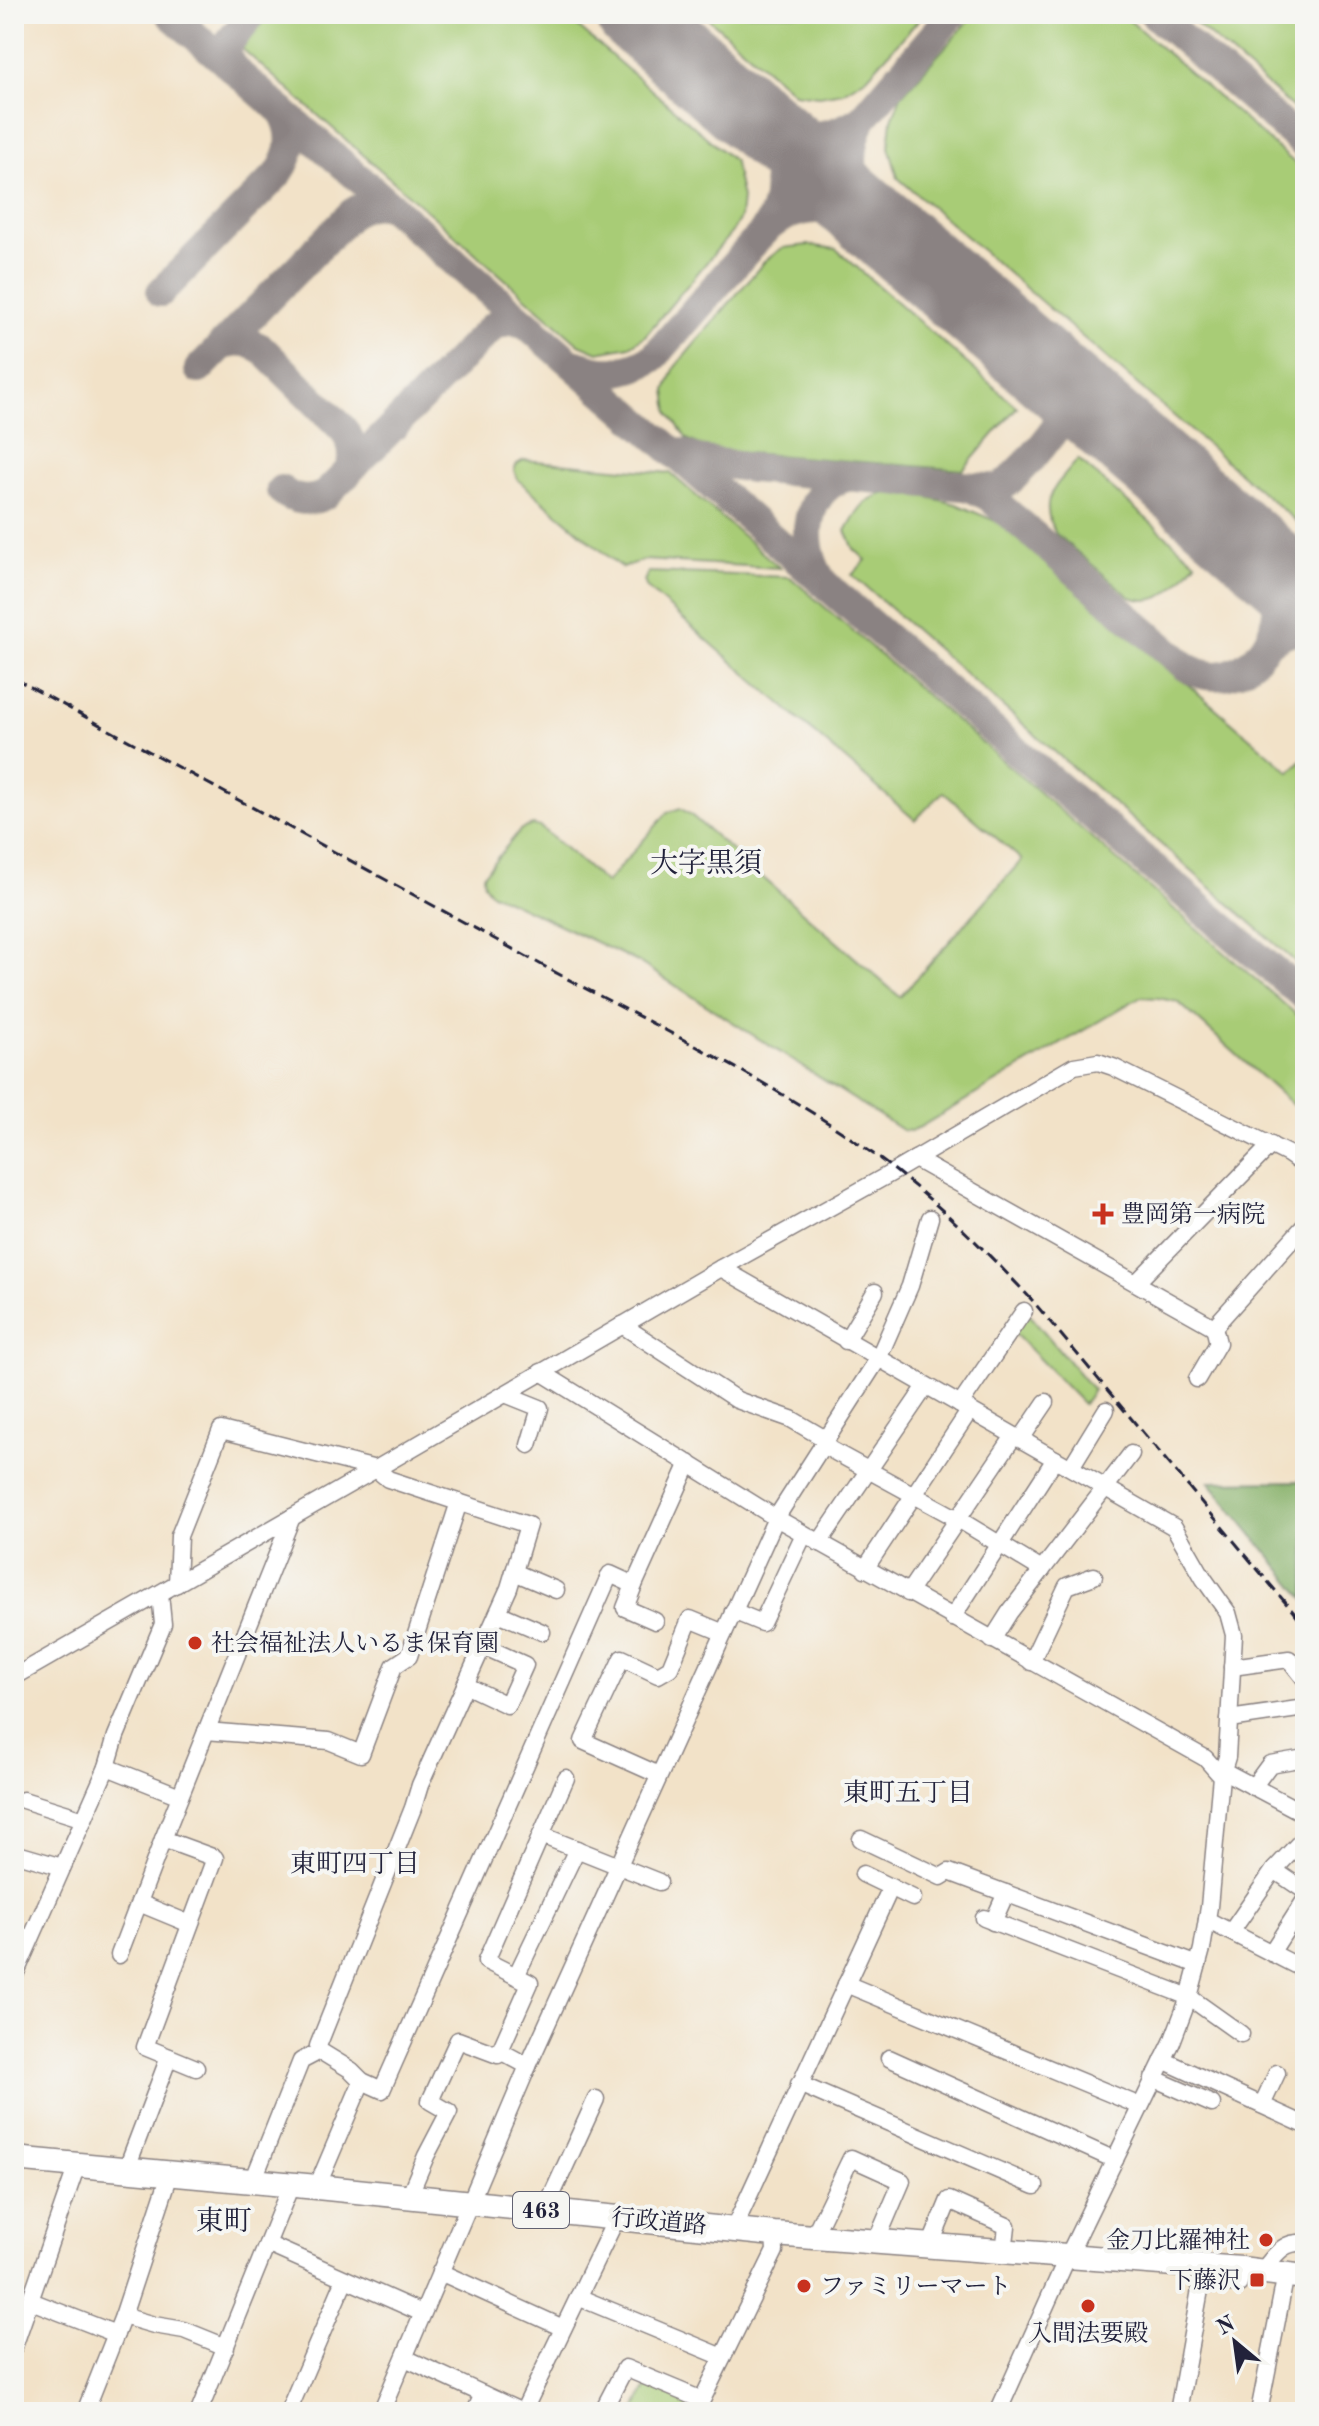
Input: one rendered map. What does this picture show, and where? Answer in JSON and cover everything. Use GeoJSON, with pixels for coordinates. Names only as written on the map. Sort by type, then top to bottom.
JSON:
{"type":"FeatureCollection","features":[{"type":"Feature","properties":{"kind":"highway","name":"行政道路"},"geometry":{"type":"LineString","coordinates":[[14,2159],[774,2234],[1274,2273]]}},
{"type":"Feature","properties":{"kind":"street"},"geometry":{"type":"LineString","coordinates":[[14,1677],[1064,1071],[1084,1063],[1098,1062],[1113,1067],[1271,1145],[1305,1166]]}},
{"type":"Feature","properties":{"kind":"street"},"geometry":{"type":"LineString","coordinates":[[1137,1282],[1271,1145]]}},
{"type":"Feature","properties":{"kind":"street"},"geometry":{"type":"LineString","coordinates":[[915,1159],[1214,1327],[1218,1343],[1197,1379]]}},
{"type":"Feature","properties":{"kind":"street"},"geometry":{"type":"LineString","coordinates":[[381,2412],[528,2066],[733,1611],[776,1518],[878,1359],[910,1286],[930,1218]]}},
{"type":"Feature","properties":{"kind":"street"},"geometry":{"type":"LineString","coordinates":[[1214,1327],[1305,1225]]}},
{"type":"Feature","properties":{"kind":"street"},"geometry":{"type":"LineString","coordinates":[[721,1268],[1174,1527],[1228,1613],[1234,1635],[1227,1757],[1222,1773],[1207,1920],[1189,1997],[1163,2060],[1068,2256],[998,2412]]}},
{"type":"Feature","properties":{"kind":"street"},"geometry":{"type":"LineString","coordinates":[[846,1341],[875,1292]]}},
{"type":"Feature","properties":{"kind":"street"},"geometry":{"type":"LineString","coordinates":[[865,1569],[914,1495],[1024,1311]]}},
{"type":"Feature","properties":{"kind":"street"},"geometry":{"type":"LineString","coordinates":[[622,1325],[737,1400],[791,1419],[868,1470],[1000,1543],[1065,1590]]}},
{"type":"Feature","properties":{"kind":"street"},"geometry":{"type":"LineString","coordinates":[[541,1372],[776,1518],[1205,1758],[1222,1773],[1305,1814]]}},
{"type":"Feature","properties":{"kind":"street"},"geometry":{"type":"LineString","coordinates":[[733,1611],[762,1623],[811,1538],[868,1470],[926,1386]]}},
{"type":"Feature","properties":{"kind":"street"},"geometry":{"type":"LineString","coordinates":[[505,1394],[540,1408],[529,1445]]}},
{"type":"Feature","properties":{"kind":"street"},"geometry":{"type":"LineString","coordinates":[[908,1593],[958,1519],[1046,1402]]}},
{"type":"Feature","properties":{"kind":"street"},"geometry":{"type":"LineString","coordinates":[[1071,1467],[1106,1410]]}},
{"type":"Feature","properties":{"kind":"street"},"geometry":{"type":"LineString","coordinates":[[177,1584],[179,1536],[221,1430],[376,1469],[388,1479],[528,1525],[498,1613],[420,1785],[318,2046],[320,2051],[351,2070],[362,2081],[382,2090],[610,1574],[634,1585]]}},
{"type":"Feature","properties":{"kind":"street"},"geometry":{"type":"LineString","coordinates":[[992,1640],[1009,1613],[1131,1454]]}},
{"type":"Feature","properties":{"kind":"street"},"geometry":{"type":"LineString","coordinates":[[958,1621],[1000,1543],[1055,1459]]}},
{"type":"Feature","properties":{"kind":"street"},"geometry":{"type":"LineString","coordinates":[[655,1621],[625,1608],[689,1463]]}},
{"type":"Feature","properties":{"kind":"street"},"geometry":{"type":"LineString","coordinates":[[206,1731],[329,1741],[361,1754],[394,1666],[409,1656],[459,1502]]}},
{"type":"Feature","properties":{"kind":"street"},"geometry":{"type":"LineString","coordinates":[[119,1955],[292,1517]]}},
{"type":"Feature","properties":{"kind":"street"},"geometry":{"type":"LineString","coordinates":[[514,1572],[556,1590]]}},
{"type":"Feature","properties":{"kind":"street"},"geometry":{"type":"LineString","coordinates":[[1031,1662],[1067,1586],[1094,1576]]}},
{"type":"Feature","properties":{"kind":"street"},"geometry":{"type":"LineString","coordinates":[[14,1977],[19,1953],[107,1767],[116,1736],[163,1624],[160,1594]]}},
{"type":"Feature","properties":{"kind":"street"},"geometry":{"type":"LineString","coordinates":[[498,1613],[542,1632]]}},
{"type":"Feature","properties":{"kind":"street"},"geometry":{"type":"LineString","coordinates":[[659,1775],[583,1741],[622,1658],[658,1675],[670,1668],[690,1619],[724,1633]]}},
{"type":"Feature","properties":{"kind":"street"},"geometry":{"type":"LineString","coordinates":[[465,1685],[507,1705],[525,1665],[483,1646]]}},
{"type":"Feature","properties":{"kind":"street"},"geometry":{"type":"LineString","coordinates":[[1232,1667],[1289,1659],[1305,1679]]}},
{"type":"Feature","properties":{"kind":"street"},"geometry":{"type":"LineString","coordinates":[[1229,1719],[1305,1708]]}},
{"type":"Feature","properties":{"kind":"street"},"geometry":{"type":"LineString","coordinates":[[1253,1787],[1270,1764],[1305,1758]]}},
{"type":"Feature","properties":{"kind":"street"},"geometry":{"type":"LineString","coordinates":[[107,1767],[180,1796]]}},
{"type":"Feature","properties":{"kind":"street"},"geometry":{"type":"LineString","coordinates":[[409,2196],[449,2112],[430,2101],[458,2040],[498,2055],[530,1983],[486,1961],[566,1778]]}},
{"type":"Feature","properties":{"kind":"street"},"geometry":{"type":"LineString","coordinates":[[23,1800],[84,1819]]}},
{"type":"Feature","properties":{"kind":"street"},"geometry":{"type":"LineString","coordinates":[[541,1835],[659,1882]]}},
{"type":"Feature","properties":{"kind":"street"},"geometry":{"type":"LineString","coordinates":[[1231,1932],[1274,1870],[1305,1837]]}},
{"type":"Feature","properties":{"kind":"street"},"geometry":{"type":"LineString","coordinates":[[163,1839],[215,1858],[145,2047],[196,2068]]}},
{"type":"Feature","properties":{"kind":"street"},"geometry":{"type":"LineString","coordinates":[[861,1839],[941,1877],[949,1872],[1198,1965]]}},
{"type":"Feature","properties":{"kind":"street"},"geometry":{"type":"LineString","coordinates":[[516,1976],[577,1849]]}},
{"type":"Feature","properties":{"kind":"street"},"geometry":{"type":"LineString","coordinates":[[14,1853],[62,1867]]}},
{"type":"Feature","properties":{"kind":"street"},"geometry":{"type":"LineString","coordinates":[[1274,1870],[1305,1891]]}},
{"type":"Feature","properties":{"kind":"street"},"geometry":{"type":"LineString","coordinates":[[863,1874],[913,1898]]}},
{"type":"Feature","properties":{"kind":"street"},"geometry":{"type":"LineString","coordinates":[[734,2228],[891,1887]]}},
{"type":"Feature","properties":{"kind":"street"},"geometry":{"type":"LineString","coordinates":[[1006,1893],[989,1920],[1189,1997],[1241,2034]]}},
{"type":"Feature","properties":{"kind":"street"},"geometry":{"type":"LineString","coordinates":[[1271,1953],[1305,1900]]}},
{"type":"Feature","properties":{"kind":"street"},"geometry":{"type":"LineString","coordinates":[[139,1903],[190,1924]]}},
{"type":"Feature","properties":{"kind":"street"},"geometry":{"type":"LineString","coordinates":[[1207,1920],[1305,1970]]}},
{"type":"Feature","properties":{"kind":"street"},"geometry":{"type":"LineString","coordinates":[[846,1984],[1140,2106]]}},
{"type":"Feature","properties":{"kind":"street"},"geometry":{"type":"LineString","coordinates":[[253,2181],[301,2061],[320,2051]]}},
{"type":"Feature","properties":{"kind":"street"},"geometry":{"type":"LineString","coordinates":[[500,2051],[528,2066]]}},
{"type":"Feature","properties":{"kind":"street"},"geometry":{"type":"LineString","coordinates":[[126,2170],[169,2057]]}},
{"type":"Feature","properties":{"kind":"street"},"geometry":{"type":"LineString","coordinates":[[889,2058],[1115,2160]]}},
{"type":"Feature","properties":{"kind":"street"},"geometry":{"type":"LineString","coordinates":[[1163,2060],[1305,2125]]}},
{"type":"Feature","properties":{"kind":"street"},"geometry":{"type":"LineString","coordinates":[[1262,2105],[1277,2073]]}},
{"type":"Feature","properties":{"kind":"street"},"geometry":{"type":"LineString","coordinates":[[1153,2078],[1212,2104]]}},
{"type":"Feature","properties":{"kind":"street"},"geometry":{"type":"LineString","coordinates":[[317,2187],[362,2081]]}},
{"type":"Feature","properties":{"kind":"street"},"geometry":{"type":"LineString","coordinates":[[799,2084],[1035,2186]]}},
{"type":"Feature","properties":{"kind":"street"},"geometry":{"type":"LineString","coordinates":[[545,2210],[596,2099]]}},
{"type":"Feature","properties":{"kind":"street"},"geometry":{"type":"LineString","coordinates":[[813,2237],[851,2158],[902,2181],[876,2242]]}},
{"type":"Feature","properties":{"kind":"street"},"geometry":{"type":"LineString","coordinates":[[14,2347],[77,2165]]}},
{"type":"Feature","properties":{"kind":"street"},"geometry":{"type":"LineString","coordinates":[[85,2412],[123,2316],[170,2174]]}},
{"type":"Feature","properties":{"kind":"street"},"geometry":{"type":"LineString","coordinates":[[199,2412],[291,2185]]}},
{"type":"Feature","properties":{"kind":"street"},"geometry":{"type":"LineString","coordinates":[[930,2246],[949,2200],[1007,2226],[1004,2252]]}},
{"type":"Feature","properties":{"kind":"street"},"geometry":{"type":"LineString","coordinates":[[405,2358],[522,2412],[617,2217]]}},
{"type":"Feature","properties":{"kind":"street"},"geometry":{"type":"LineString","coordinates":[[602,2412],[625,2368],[702,2400],[775,2251],[774,2234]]}},
{"type":"Feature","properties":{"kind":"street"},"geometry":{"type":"LineString","coordinates":[[1259,2412],[1274,2273],[1283,2248],[1291,2243],[1305,2243]]}},
{"type":"Feature","properties":{"kind":"street"},"geometry":{"type":"LineString","coordinates":[[267,2244],[422,2313]]}},
{"type":"Feature","properties":{"kind":"street"},"geometry":{"type":"LineString","coordinates":[[440,2272],[563,2328]]}},
{"type":"Feature","properties":{"kind":"street"},"geometry":{"type":"LineString","coordinates":[[1178,2412],[1201,2284],[1239,2284],[1274,2273]]}},
{"type":"Feature","properties":{"kind":"street"},"geometry":{"type":"LineString","coordinates":[[288,2412],[345,2279]]}},
{"type":"Feature","properties":{"kind":"street"},"geometry":{"type":"LineString","coordinates":[[578,2297],[723,2357]]}},
{"type":"Feature","properties":{"kind":"street"},"geometry":{"type":"LineString","coordinates":[[31,2301],[116,2334]]}},
{"type":"Feature","properties":{"kind":"street"},"geometry":{"type":"LineString","coordinates":[[123,2316],[184,2330],[226,2347]]}},
{"type":"Feature","properties":{"kind":"street"},"geometry":{"type":"LineString","coordinates":[[475,2412],[483,2394]]}},
{"type":"Feature","properties":{"kind":"green space"},"geometry":{"type":"Polygon","coordinates":[[[268,14],[563,14],[734,161],[742,198],[740,218],[732,232],[645,336],[630,346],[598,352],[579,344],[240,47],[268,14]]]}},
{"type":"Feature","properties":{"kind":"green space"},"geometry":{"type":"Polygon","coordinates":[[[703,14],[924,14],[867,77],[843,92],[819,96],[794,93],[703,14]]]}},
{"type":"Feature","properties":{"kind":"green space"},"geometry":{"type":"Polygon","coordinates":[[[975,14],[1122,14],[1305,172],[1305,529],[898,178],[889,147],[892,120],[901,96],[975,14]]]}},
{"type":"Feature","properties":{"kind":"green space"},"geometry":{"type":"Polygon","coordinates":[[[1185,14],[1297,14],[1305,21],[1305,118],[1185,14]]]}},
{"type":"Feature","properties":{"kind":"green space"},"geometry":{"type":"Polygon","coordinates":[[[808,245],[836,249],[1017,407],[963,470],[710,450],[687,439],[669,413],[666,390],[675,367],[764,262],[782,248],[808,245]]]}},
{"type":"Feature","properties":{"kind":"green space"},"geometry":{"type":"Polygon","coordinates":[[[1078,459],[1196,562],[1168,592],[1151,600],[1130,597],[1056,534],[1050,522],[1048,502],[1056,486],[1078,459]]]}},
{"type":"Feature","properties":{"kind":"green space"},"geometry":{"type":"Polygon","coordinates":[[[524,460],[670,473],[780,568],[643,560],[622,568],[518,480],[514,470],[524,460]]]}},
{"type":"Feature","properties":{"kind":"green space"},"geometry":{"type":"Polygon","coordinates":[[[899,490],[956,504],[1000,523],[1290,772],[1305,756],[1305,970],[852,575],[866,560],[854,549],[846,531],[851,521],[872,498],[899,490]]]}},
{"type":"Feature","properties":{"kind":"green space"},"geometry":{"type":"Polygon","coordinates":[[[648,572],[790,577],[1305,1022],[1305,1116],[1178,1002],[1140,997],[920,1127],[911,1131],[902,1130],[640,963],[490,892],[484,884],[483,875],[521,829],[533,825],[540,827],[606,883],[667,813],[680,808],[900,997],[1022,860],[943,792],[915,820],[647,588],[644,581],[648,572]]]}},
{"type":"Feature","properties":{"kind":"green space"},"geometry":{"type":"Polygon","coordinates":[[[1025,1309],[1093,1390],[1083,1404],[1011,1330],[1025,1309]]]}},
{"type":"Feature","properties":{"kind":"green space"},"geometry":{"type":"Polygon","coordinates":[[[1305,1481],[1305,1599],[1209,1482],[1305,1481]]]}},
{"type":"Feature","properties":{"kind":"green space"},"geometry":{"type":"Polygon","coordinates":[[[649,2381],[705,2406],[703,2412],[635,2412],[649,2381]]]}},
{"type":"Feature","properties":{"kind":"taxiway"},"geometry":{"type":"LineString","coordinates":[[170,14],[1019,753],[1305,997]]}},
{"type":"Feature","properties":{"kind":"taxiway"},"geometry":{"type":"LineString","coordinates":[[237,71],[227,59],[226,46],[252,14]]}},
{"type":"Feature","properties":{"kind":"taxiway"},"geometry":{"type":"LineString","coordinates":[[756,119],[769,127],[796,135],[823,135],[850,126],[863,118],[952,14]]}},
{"type":"Feature","properties":{"kind":"taxiway"},"geometry":{"type":"LineString","coordinates":[[1154,14],[1305,145]]}},
{"type":"Feature","properties":{"kind":"taxiway"},"geometry":{"type":"LineString","coordinates":[[161,292],[279,173],[291,142],[282,111]]}},
{"type":"Feature","properties":{"kind":"taxiway"},"geometry":{"type":"LineString","coordinates":[[863,118],[854,144],[853,171],[859,197],[873,221]]}},
{"type":"Feature","properties":{"kind":"taxiway"},"geometry":{"type":"LineString","coordinates":[[756,119],[778,175],[777,203],[764,231]]}},
{"type":"Feature","properties":{"kind":"taxiway"},"geometry":{"type":"LineString","coordinates":[[199,369],[352,213],[372,205],[393,207]]}},
{"type":"Feature","properties":{"kind":"taxiway"},"geometry":{"type":"LineString","coordinates":[[577,364],[616,371],[635,367],[654,357],[776,221],[816,209],[844,212],[873,221]]}},
{"type":"Feature","properties":{"kind":"taxiway"},"geometry":{"type":"LineString","coordinates":[[281,490],[302,500],[325,495],[492,327],[512,321],[532,327]]}},
{"type":"Feature","properties":{"kind":"taxiway"},"geometry":{"type":"LineString","coordinates":[[222,345],[245,341],[261,348],[342,428],[350,439],[353,451],[346,475]]}},
{"type":"Feature","properties":{"kind":"taxiway"},"geometry":{"type":"LineString","coordinates":[[680,453],[700,460],[751,468],[998,489],[1035,454],[1060,421],[1064,401],[1059,382]]}},
{"type":"Feature","properties":{"kind":"taxiway"},"geometry":{"type":"LineString","coordinates":[[1055,429],[1078,417],[1104,421]]}},
{"type":"Feature","properties":{"kind":"taxiway"},"geometry":{"type":"LineString","coordinates":[[821,579],[809,550],[810,518],[823,491],[850,476]]}},
{"type":"Feature","properties":{"kind":"taxiway"},"geometry":{"type":"LineString","coordinates":[[970,487],[988,496],[1185,666],[1201,674],[1216,676],[1231,673],[1245,666],[1267,643],[1274,628],[1277,604],[1272,582],[1258,554]]}},
{"type":"Feature","properties":{"kind":"taxiway"},"geometry":{"type":"LineString","coordinates":[[1301,591],[1305,592]]}},
{"type":"Feature","properties":{"kind":"taxiway"},"geometry":{"type":"LineString","coordinates":[[1268,642],[1287,632],[1305,628]]}},
{"type":"Feature","properties":{"kind":"runway"},"geometry":{"type":"LineString","coordinates":[[634,14],[1305,594]]}},
{"type":"Feature","properties":{"kind":"railway"},"geometry":{"type":"LineString","coordinates":[[14,678],[749,1075],[825,1121],[885,1163],[951,1218],[1032,1300],[1305,1626]]}},
{"type":"Feature","properties":{"kind":"place","name":"豊岡第一病院"},"geometry":{"type":"Point","coordinates":[1103,1214]}},
{"type":"Feature","properties":{"kind":"place","name":"社会福祉法人いるま保育園"},"geometry":{"type":"Point","coordinates":[195,1643]}},
{"type":"Feature","properties":{"kind":"place","name":"金刀比羅神社"},"geometry":{"type":"Point","coordinates":[1266,2240]}},
{"type":"Feature","properties":{"kind":"place","name":"下藤沢"},"geometry":{"type":"Point","coordinates":[1257,2280]}},
{"type":"Feature","properties":{"kind":"place","name":"ファミリーマート"},"geometry":{"type":"Point","coordinates":[804,2286]}},
{"type":"Feature","properties":{"kind":"place","name":"入間法要殿"},"geometry":{"type":"Point","coordinates":[1088,2306]}},
{"type":"Feature","properties":{"kind":"district","name":"大字黒須"},"geometry":{"type":"Point","coordinates":[706,862]}},
{"type":"Feature","properties":{"kind":"district","name":"東町五丁目"},"geometry":{"type":"Point","coordinates":[908,1792]}},
{"type":"Feature","properties":{"kind":"district","name":"東町四丁目"},"geometry":{"type":"Point","coordinates":[355,1863]}},
{"type":"Feature","properties":{"kind":"district","name":"東町"},"geometry":{"type":"Point","coordinates":[224,2220]}}]}
